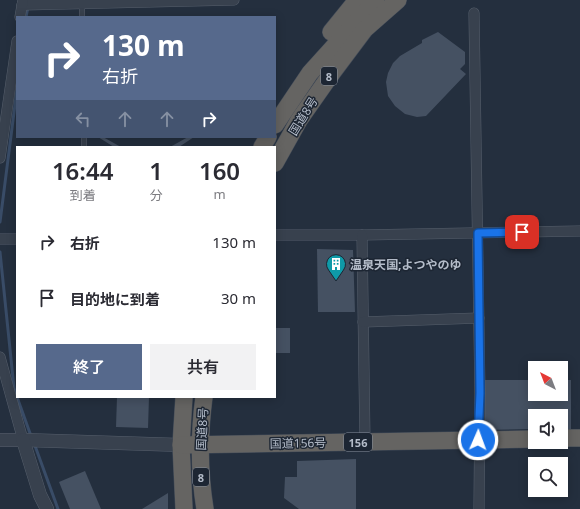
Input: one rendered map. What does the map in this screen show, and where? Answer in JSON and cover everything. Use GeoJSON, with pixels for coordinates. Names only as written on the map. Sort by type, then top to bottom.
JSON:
{"type":"FeatureCollection","features":[{"type":"Feature","properties":{"kind":"highway"},"geometry":{"type":"LineString","coordinates":[[276,109],[309,60],[357,0]]}},
{"type":"Feature","properties":{"kind":"highway","name":"国道8号"},"geometry":{"type":"LineString","coordinates":[[276,124],[310,73],[376,0]]}},
{"type":"Feature","properties":{"kind":"highway","name":"国道8号"},"geometry":{"type":"LineString","coordinates":[[276,161],[299,120],[332,73],[365,30],[398,0]]}},
{"type":"Feature","properties":{"kind":"highway","name":"国道8号"},"geometry":{"type":"LineString","coordinates":[[184,398],[181,445],[184,509]]}},
{"type":"Feature","properties":{"kind":"highway","name":"国道8号"},"geometry":{"type":"LineString","coordinates":[[204,398],[200,444],[201,484],[205,509]]}},
{"type":"Feature","properties":{"kind":"highway"},"geometry":{"type":"LineString","coordinates":[[568,438],[580,438]]}},
{"type":"Feature","properties":{"kind":"highway","name":"国道156号"},"geometry":{"type":"LineString","coordinates":[[181,445],[528,439]]}},
{"type":"Feature","properties":{"kind":"street"},"geometry":{"type":"LineString","coordinates":[[20,16],[23,4],[35,5],[82,2],[234,0]]}},
{"type":"Feature","properties":{"kind":"street"},"geometry":{"type":"LineString","coordinates":[[474,13],[480,393],[478,509]]}},
{"type":"Feature","properties":{"kind":"street"},"geometry":{"type":"LineString","coordinates":[[0,158],[16,48]]}},
{"type":"Feature","properties":{"kind":"street"},"geometry":{"type":"LineString","coordinates":[[276,235],[580,231]]}},
{"type":"Feature","properties":{"kind":"street"},"geometry":{"type":"LineString","coordinates":[[362,235],[365,442]]}},
{"type":"Feature","properties":{"kind":"street"},"geometry":{"type":"LineString","coordinates":[[363,322],[479,318]]}},
{"type":"Feature","properties":{"kind":"street"},"geometry":{"type":"LineString","coordinates":[[0,356],[40,495],[47,509]]}},
{"type":"Feature","properties":{"kind":"street"},"geometry":{"type":"LineString","coordinates":[[0,440],[181,445]]}},
{"type":"Feature","properties":{"kind":"lane"},"geometry":{"type":"LineString","coordinates":[[82,2],[82,16]]}},
{"type":"Feature","properties":{"kind":"building"},"geometry":{"type":"Polygon","coordinates":[[[438,32],[465,52],[465,64],[460,69],[466,74],[426,116],[417,117],[405,114],[395,106],[388,96],[386,82],[388,73],[393,63],[400,56],[422,43],[422,40],[438,32]]]}},
{"type":"Feature","properties":{"kind":"building"},"geometry":{"type":"Polygon","coordinates":[[[100,138],[105,138],[119,146],[112,146],[100,138]]]}},
{"type":"Feature","properties":{"kind":"building"},"geometry":{"type":"Polygon","coordinates":[[[186,138],[192,138],[180,146],[172,146],[186,138]]]}},
{"type":"Feature","properties":{"kind":"building","name":"温泉天国;よつやのゆ"},"geometry":{"type":"Polygon","coordinates":[[[317,249],[353,250],[355,312],[318,312],[317,249]]]}},
{"type":"Feature","properties":{"kind":"building"},"geometry":{"type":"Polygon","coordinates":[[[276,328],[290,328],[290,353],[276,353],[276,328]]]}},
{"type":"Feature","properties":{"kind":"building"},"geometry":{"type":"Polygon","coordinates":[[[484,380],[528,380],[528,401],[568,401],[568,380],[571,380],[571,429],[568,429],[568,409],[528,409],[528,429],[482,430],[484,380]]]}},
{"type":"Feature","properties":{"kind":"building"},"geometry":{"type":"Polygon","coordinates":[[[117,398],[149,398],[148,428],[116,427],[117,398]]]}},
{"type":"Feature","properties":{"kind":"building"},"geometry":{"type":"Polygon","coordinates":[[[356,459],[356,509],[299,509],[284,498],[285,477],[297,477],[297,461],[356,459]]]}},
{"type":"Feature","properties":{"kind":"building"},"geometry":{"type":"Polygon","coordinates":[[[85,471],[101,509],[70,509],[59,482],[85,471]]]}},
{"type":"Feature","properties":{"kind":"building"},"geometry":{"type":"Polygon","coordinates":[[[168,493],[168,509],[142,509],[168,493]]]}},
{"type":"Feature","properties":{"kind":"waterway"},"geometry":{"type":"LineString","coordinates":[[26,16],[28,7]]}},
{"type":"Feature","properties":{"kind":"waterway"},"geometry":{"type":"LineString","coordinates":[[0,222],[16,97]]}},
{"type":"Feature","properties":{"kind":"waterway"},"geometry":{"type":"LineString","coordinates":[[0,252],[14,388],[16,394]]}},
{"type":"Feature","properties":{"kind":"waterway"},"geometry":{"type":"LineString","coordinates":[[17,398],[31,436]]}},
{"type":"Feature","properties":{"kind":"waterway"},"geometry":{"type":"LineString","coordinates":[[34,443],[58,509]]}},
{"type":"Feature","properties":{"kind":"place","name":"温泉天国;よつやのゆ"},"geometry":{"type":"Point","coordinates":[336,281]}},
{"type":"Feature","properties":{"kind":"route"},"geometry":{"type":"LineString","coordinates":[[478,440],[480,393],[478,233],[522,232]]}}]}
